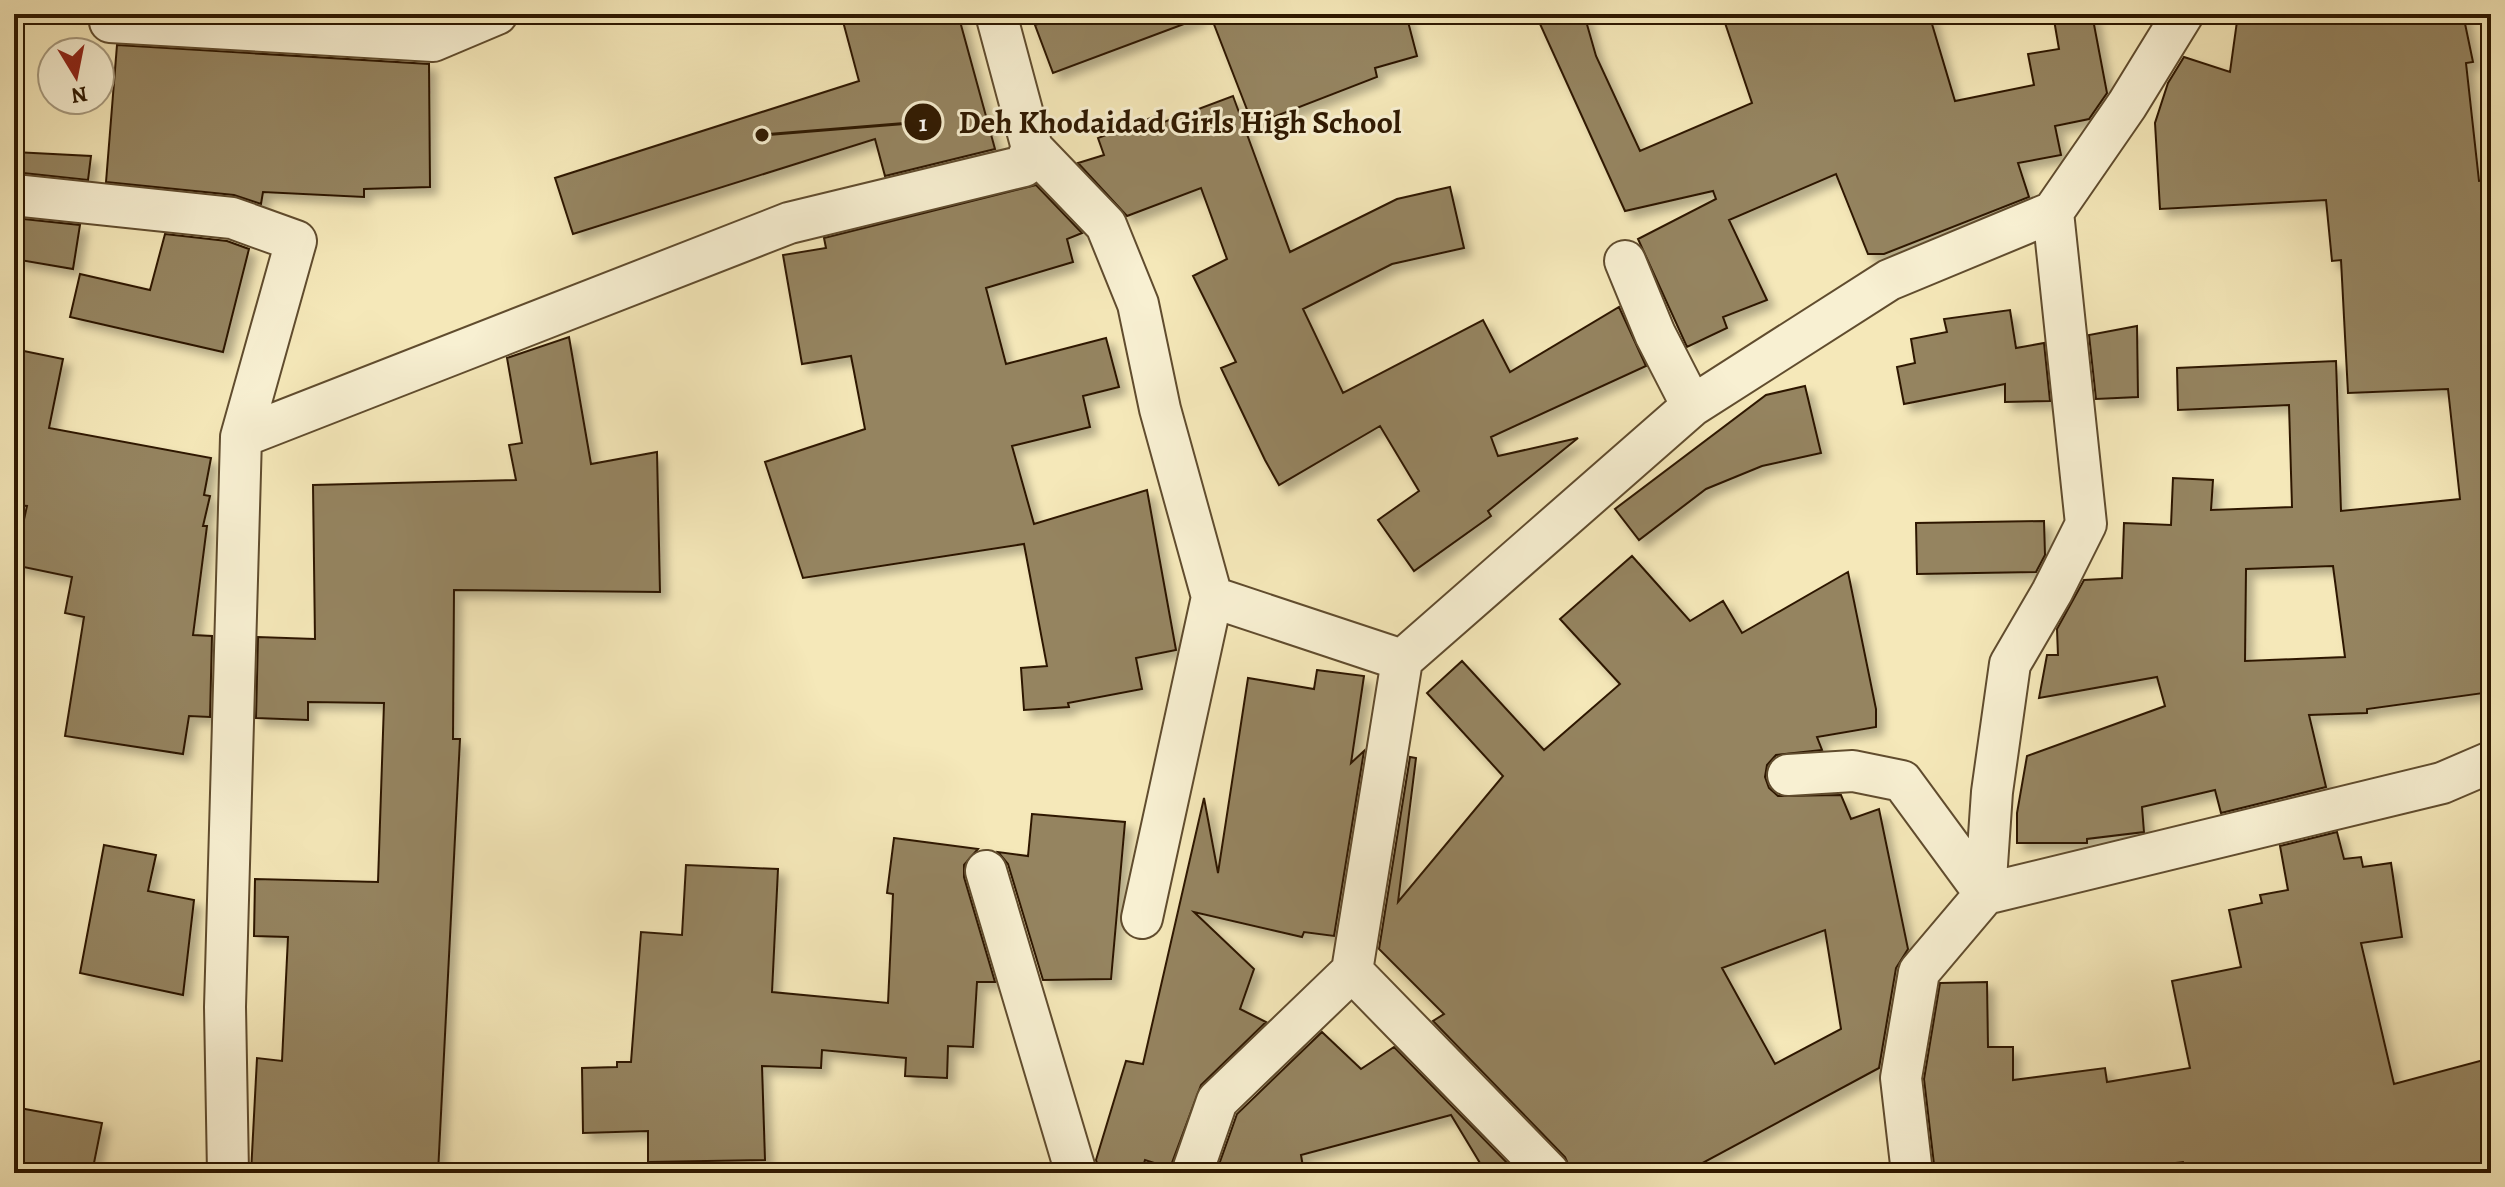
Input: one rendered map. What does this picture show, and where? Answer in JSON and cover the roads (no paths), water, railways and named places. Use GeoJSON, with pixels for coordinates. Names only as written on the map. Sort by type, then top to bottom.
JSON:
{"type":"FeatureCollection","features":[{"type":"Feature","properties":{"kind":"street"},"geometry":{"type":"LineString","coordinates":[[110,22],[433,41],[497,14]]}},
{"type":"Feature","properties":{"kind":"street"},"geometry":{"type":"LineString","coordinates":[[996,14],[1032,148],[1106,225],[1138,304],[1160,409],[1212,597],[1142,918]]}},
{"type":"Feature","properties":{"kind":"street"},"geometry":{"type":"LineString","coordinates":[[1192,1173],[1217,1101],[1352,971],[1402,660],[1692,406],[1889,280],[2053,212],[2127,105],[2183,14]]}},
{"type":"Feature","properties":{"kind":"street"},"geometry":{"type":"LineString","coordinates":[[241,437],[789,223],[1024,166],[1032,148]]}},
{"type":"Feature","properties":{"kind":"street"},"geometry":{"type":"LineString","coordinates":[[14,195],[232,218],[296,241],[241,437],[225,1007],[228,1173]]}},
{"type":"Feature","properties":{"kind":"street"},"geometry":{"type":"LineString","coordinates":[[1985,894],[1992,792],[2010,664],[2052,592],[2086,524],[2053,212]]}},
{"type":"Feature","properties":{"kind":"street"},"geometry":{"type":"LineString","coordinates":[[1625,261],[1655,334],[1692,406]]}},
{"type":"Feature","properties":{"kind":"street"},"geometry":{"type":"LineString","coordinates":[[1212,597],[1402,660]]}},
{"type":"Feature","properties":{"kind":"street"},"geometry":{"type":"LineString","coordinates":[[1912,1173],[1901,1078],[1919,972],[1985,894],[2442,783],[2491,762]]}},
{"type":"Feature","properties":{"kind":"street"},"geometry":{"type":"LineString","coordinates":[[1788,775],[1853,771],[1902,781],[1985,894]]}},
{"type":"Feature","properties":{"kind":"street"},"geometry":{"type":"LineString","coordinates":[[986,871],[1076,1173]]}},
{"type":"Feature","properties":{"kind":"street"},"geometry":{"type":"LineString","coordinates":[[1352,971],[1549,1173]]}},
{"type":"Feature","properties":{"kind":"place","name":"Deh Khodaidad Girls High School"},"geometry":{"type":"Point","coordinates":[762,135]}}]}
